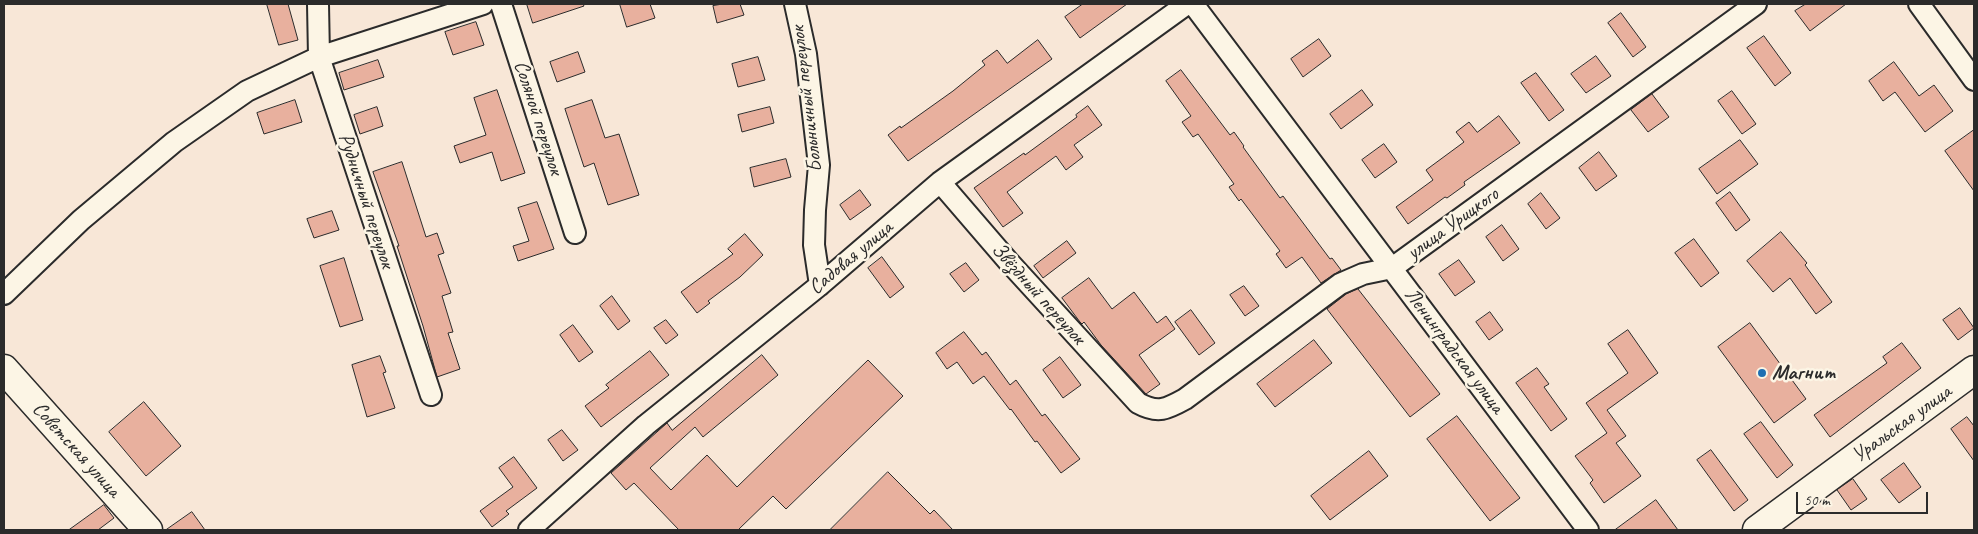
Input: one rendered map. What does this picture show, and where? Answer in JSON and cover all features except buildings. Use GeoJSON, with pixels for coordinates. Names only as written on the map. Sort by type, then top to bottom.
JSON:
{"type":"FeatureCollection","features":[{"type":"Feature","properties":{"kind":"street","name":"Рудничный переулок"},"geometry":{"type":"LineString","coordinates":[[318,4],[319,57],[431,395]]}},
{"type":"Feature","properties":{"kind":"street"},"geometry":{"type":"LineString","coordinates":[[4,294],[81,220],[174,142],[247,91],[319,57],[483,4]]}},
{"type":"Feature","properties":{"kind":"street","name":"Соляной переулок"},"geometry":{"type":"LineString","coordinates":[[501,4],[576,233]]}},
{"type":"Feature","properties":{"kind":"street","name":"Больничный переулок"},"geometry":{"type":"LineString","coordinates":[[795,4],[806,54],[819,165],[814,245],[820,284]]}},
{"type":"Feature","properties":{"kind":"street","name":"Садовая улица"},"geometry":{"type":"LineString","coordinates":[[529,530],[646,425],[820,284],[940,182],[1187,4]]}},
{"type":"Feature","properties":{"kind":"street","name":"Ленинградская улица"},"geometry":{"type":"LineString","coordinates":[[1193,4],[1588,530]]}},
{"type":"Feature","properties":{"kind":"street","name":"улица Урицкого"},"geometry":{"type":"LineString","coordinates":[[1138,403],[1150,410],[1169,408],[1186,399],[1340,284],[1364,274],[1392,268],[1756,4]]}},
{"type":"Feature","properties":{"kind":"street"},"geometry":{"type":"LineString","coordinates":[[1919,4],[1974,80]]}},
{"type":"Feature","properties":{"kind":"street","name":"Звёздный переулок"},"geometry":{"type":"LineString","coordinates":[[940,182],[1008,261],[1138,403]]}},
{"type":"Feature","properties":{"kind":"street","name":"Советская улица"},"geometry":{"type":"LineString","coordinates":[[4,369],[148,530]]}},
{"type":"Feature","properties":{"kind":"street","name":"Уральская улица"},"geometry":{"type":"LineString","coordinates":[[1757,530],[1974,370]]}},
{"type":"Feature","properties":{"kind":"place","name":"Магнит"},"geometry":{"type":"Point","coordinates":[1762,373]}}]}
